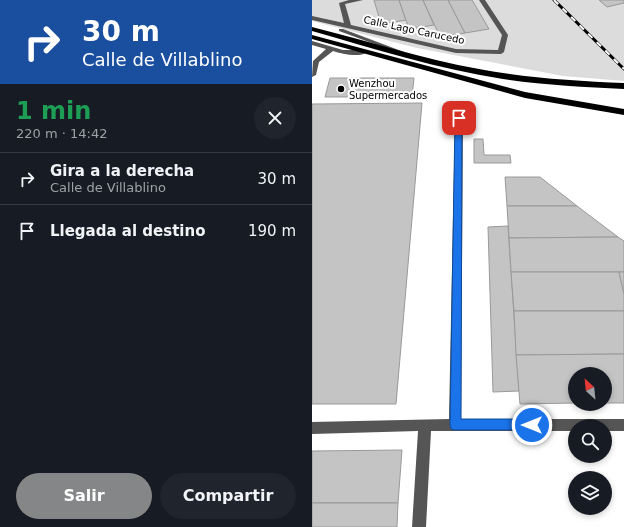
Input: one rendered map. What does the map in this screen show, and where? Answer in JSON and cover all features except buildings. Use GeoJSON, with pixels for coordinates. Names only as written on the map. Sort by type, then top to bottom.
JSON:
{"type":"FeatureCollection","features":[{"type":"Feature","properties":{"kind":"highway"},"geometry":{"type":"LineString","coordinates":[[312,29],[405,54],[504,76],[624,86]]}},
{"type":"Feature","properties":{"kind":"highway"},"geometry":{"type":"LineString","coordinates":[[312,37],[525,95],[624,112]]}},
{"type":"Feature","properties":{"kind":"street","name":"Calle Lago Carucedo"},"geometry":{"type":"LineString","coordinates":[[348,26],[342,3],[360,0]]}},
{"type":"Feature","properties":{"kind":"street","name":"Calle Lago Carucedo"},"geometry":{"type":"LineString","coordinates":[[312,18],[456,51],[501,52],[505,35],[482,0]]}},
{"type":"Feature","properties":{"kind":"street"},"geometry":{"type":"LineString","coordinates":[[312,22],[348,32],[405,54]]}},
{"type":"Feature","properties":{"kind":"street"},"geometry":{"type":"LineString","coordinates":[[312,43],[329,51]]}},
{"type":"Feature","properties":{"kind":"street"},"geometry":{"type":"LineString","coordinates":[[312,49],[343,52],[364,52]]}},
{"type":"Feature","properties":{"kind":"street"},"geometry":{"type":"LineString","coordinates":[[312,75],[314,61],[329,51]]}},
{"type":"Feature","properties":{"kind":"street"},"geometry":{"type":"LineString","coordinates":[[455,425],[459,118]]}},
{"type":"Feature","properties":{"kind":"street"},"geometry":{"type":"LineString","coordinates":[[312,428],[425,425],[624,425]]}},
{"type":"Feature","properties":{"kind":"street"},"geometry":{"type":"LineString","coordinates":[[418,527],[425,425]]}},
{"type":"Feature","properties":{"kind":"shaded area"},"geometry":{"type":"Polygon","coordinates":[[[312,0],[624,0],[624,81],[563,76],[417,48],[312,21],[312,0]]]}},
{"type":"Feature","properties":{"kind":"railway"},"geometry":{"type":"LineString","coordinates":[[554,0],[624,69]]}},
{"type":"Feature","properties":{"kind":"place","name":"Wenzhou Supermercados"},"geometry":{"type":"Point","coordinates":[341,89]}},
{"type":"Feature","properties":{"kind":"route"},"geometry":{"type":"LineString","coordinates":[[459,118],[455,425],[532,425]]}}]}
